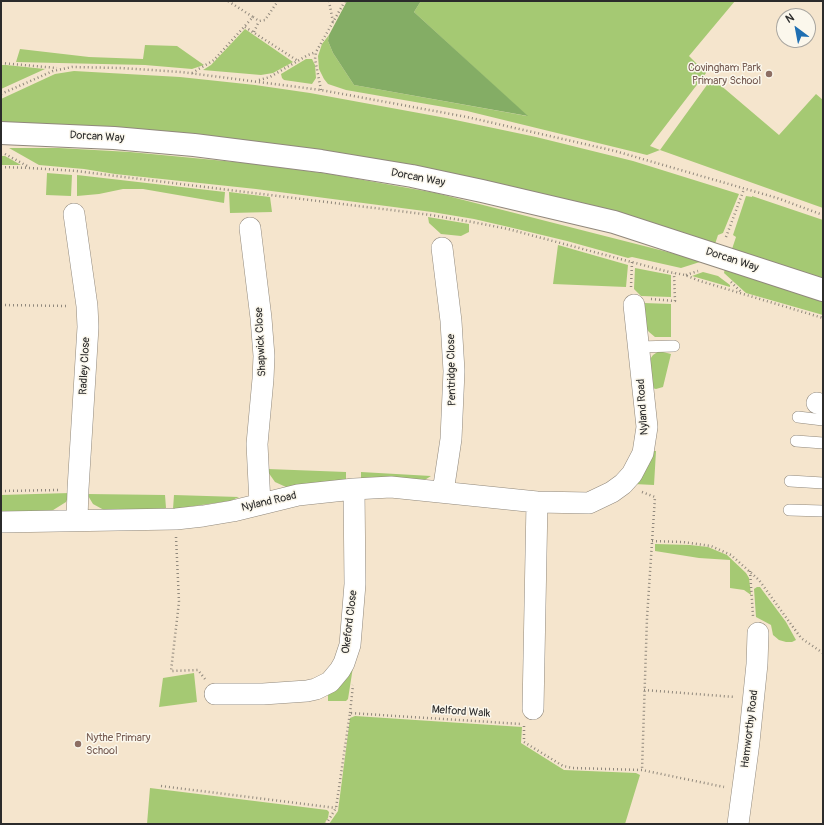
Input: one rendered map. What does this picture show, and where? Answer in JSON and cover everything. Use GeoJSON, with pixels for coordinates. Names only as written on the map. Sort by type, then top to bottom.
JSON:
{"type":"FeatureCollection","features":[{"type":"Feature","properties":{"kind":"main road","name":"Dorcan Way"},"geometry":{"type":"LineString","coordinates":[[3,143],[114,138],[194,145],[321,161],[412,176],[614,222],[823,290]]}},
{"type":"Feature","properties":{"kind":"street","name":"Radley Close"},"geometry":{"type":"LineString","coordinates":[[74,214],[87,306],[88,327],[77,520]]}},
{"type":"Feature","properties":{"kind":"street","name":"Shapwick Close"},"geometry":{"type":"LineString","coordinates":[[250,228],[264,356],[264,379],[257,444],[260,504]]}},
{"type":"Feature","properties":{"kind":"street","name":"Pentridge Close"},"geometry":{"type":"LineString","coordinates":[[442,248],[451,321],[454,371],[451,438],[443,492]]}},
{"type":"Feature","properties":{"kind":"street","name":"Nyland Road"},"geometry":{"type":"LineString","coordinates":[[1,522],[176,519],[211,515],[298,495],[391,487],[537,502],[589,503],[612,492],[623,484],[638,465],[643,453],[647,427],[633,302]]}},
{"type":"Feature","properties":{"kind":"street","name":"Okeford Close"},"geometry":{"type":"LineString","coordinates":[[215,694],[299,693],[320,688],[330,682],[340,670],[350,645],[355,584],[354,489]]}},
{"type":"Feature","properties":{"kind":"street"},"geometry":{"type":"LineString","coordinates":[[533,709],[537,502]]}},
{"type":"Feature","properties":{"kind":"street","name":"Hamworthy Road"},"geometry":{"type":"LineString","coordinates":[[738,824],[754,699],[758,633]]}},
{"type":"Feature","properties":{"kind":"lane"},"geometry":{"type":"LineString","coordinates":[[638,346],[674,346]]}},
{"type":"Feature","properties":{"kind":"lane"},"geometry":{"type":"LineString","coordinates":[[798,417],[821,409]]}},
{"type":"Feature","properties":{"kind":"lane"},"geometry":{"type":"LineString","coordinates":[[796,441],[823,443]]}},
{"type":"Feature","properties":{"kind":"lane"},"geometry":{"type":"LineString","coordinates":[[790,481],[823,483]]}},
{"type":"Feature","properties":{"kind":"lane"},"geometry":{"type":"LineString","coordinates":[[789,510],[823,511]]}},
{"type":"Feature","properties":{"kind":"path"},"geometry":{"type":"LineString","coordinates":[[228,1],[259,21],[265,20],[278,1]]}},
{"type":"Feature","properties":{"kind":"path"},"geometry":{"type":"LineString","coordinates":[[329,1],[333,22]]}},
{"type":"Feature","properties":{"kind":"path"},"geometry":{"type":"LineString","coordinates":[[321,90],[316,52],[345,1]]}},
{"type":"Feature","properties":{"kind":"path"},"geometry":{"type":"LineString","coordinates":[[192,73],[214,60],[253,17]]}},
{"type":"Feature","properties":{"kind":"path"},"geometry":{"type":"LineString","coordinates":[[254,32],[259,21]]}},
{"type":"Feature","properties":{"kind":"path"},"geometry":{"type":"LineString","coordinates":[[245,27],[299,61]]}},
{"type":"Feature","properties":{"kind":"path"},"geometry":{"type":"LineString","coordinates":[[257,81],[270,77],[316,52]]}},
{"type":"Feature","properties":{"kind":"path"},"geometry":{"type":"LineString","coordinates":[[1,63],[59,69]]}},
{"type":"Feature","properties":{"kind":"path"},"geometry":{"type":"LineString","coordinates":[[1,94],[59,69],[72,67],[121,68],[192,73],[321,90],[467,117],[615,151],[777,198],[823,215]]}},
{"type":"Feature","properties":{"kind":"path"},"geometry":{"type":"LineString","coordinates":[[3,143],[30,168]]}},
{"type":"Feature","properties":{"kind":"path"},"geometry":{"type":"LineString","coordinates":[[1,167],[83,172],[431,215],[508,229],[685,275],[700,281],[823,318]]}},
{"type":"Feature","properties":{"kind":"path"},"geometry":{"type":"LineString","coordinates":[[632,262],[630,283],[633,302],[675,301],[674,273]]}},
{"type":"Feature","properties":{"kind":"path"},"geometry":{"type":"LineString","coordinates":[[1,305],[87,306]]}},
{"type":"Feature","properties":{"kind":"path"},"geometry":{"type":"LineString","coordinates":[[623,484],[655,497],[644,690],[642,770]]}},
{"type":"Feature","properties":{"kind":"path"},"geometry":{"type":"LineString","coordinates":[[1,491],[78,489]]}},
{"type":"Feature","properties":{"kind":"path"},"geometry":{"type":"LineString","coordinates":[[176,519],[179,602],[170,671],[198,670],[215,694]]}},
{"type":"Feature","properties":{"kind":"path"},"geometry":{"type":"LineString","coordinates":[[652,541],[684,542],[711,546],[731,555],[750,571],[768,592],[801,638],[823,653]]}},
{"type":"Feature","properties":{"kind":"path"},"geometry":{"type":"LineString","coordinates":[[750,571],[753,617],[758,633]]}},
{"type":"Feature","properties":{"kind":"path"},"geometry":{"type":"LineString","coordinates":[[644,690],[754,699]]}},
{"type":"Feature","properties":{"kind":"path","name":"Melford Walk"},"geometry":{"type":"LineString","coordinates":[[326,824],[336,808],[350,713],[524,724],[524,742],[563,766],[573,768],[642,770],[742,791]]}},
{"type":"Feature","properties":{"kind":"path"},"geometry":{"type":"LineString","coordinates":[[161,786],[336,808]]}},
{"type":"Feature","properties":{"kind":"green space"},"geometry":{"type":"Polygon","coordinates":[[[347,1],[421,1],[414,12],[528,116],[354,85],[333,53],[328,41],[329,35],[347,1]]]}},
{"type":"Feature","properties":{"kind":"green space"},"geometry":{"type":"Polygon","coordinates":[[[421,1],[735,1],[689,56],[706,73],[650,146],[660,150],[647,155],[467,111],[346,90],[328,84],[319,69],[318,56],[322,44],[329,35],[328,41],[333,53],[354,85],[527,116],[414,12],[421,1]]]}},
{"type":"Feature","properties":{"kind":"green space"},"geometry":{"type":"Polygon","coordinates":[[[245,29],[293,62],[273,73],[261,75],[203,70],[211,65],[245,29]]]}},
{"type":"Feature","properties":{"kind":"green space"},"geometry":{"type":"Polygon","coordinates":[[[145,45],[177,46],[204,65],[192,69],[145,65],[16,62],[20,49],[89,57],[143,59],[145,45]]]}},
{"type":"Feature","properties":{"kind":"green space"},"geometry":{"type":"Polygon","coordinates":[[[306,59],[312,59],[315,65],[316,78],[312,84],[284,80],[282,78],[281,74],[306,59]]]}},
{"type":"Feature","properties":{"kind":"green space"},"geometry":{"type":"Polygon","coordinates":[[[1,65],[6,65],[45,69],[1,89],[1,65]]]}},
{"type":"Feature","properties":{"kind":"green space"},"geometry":{"type":"Polygon","coordinates":[[[74,71],[180,77],[255,85],[310,93],[446,118],[536,137],[633,161],[739,194],[723,233],[718,235],[715,244],[623,217],[1,124],[1,99],[55,74],[74,71]]]}},
{"type":"Feature","properties":{"kind":"green space"},"geometry":{"type":"Polygon","coordinates":[[[712,78],[779,135],[816,94],[823,100],[823,208],[660,150],[712,78]]]}},
{"type":"Feature","properties":{"kind":"green space"},"geometry":{"type":"Polygon","coordinates":[[[9,148],[59,148],[130,152],[246,163],[330,174],[436,193],[703,261],[681,268],[632,257],[628,258],[567,241],[474,219],[432,212],[256,189],[39,165],[9,148]]]}},
{"type":"Feature","properties":{"kind":"green space"},"geometry":{"type":"Polygon","coordinates":[[[1,156],[5,156],[21,165],[1,165],[1,156]]]}},
{"type":"Feature","properties":{"kind":"green space"},"geometry":{"type":"Polygon","coordinates":[[[47,173],[72,175],[71,196],[46,195],[47,173]]]}},
{"type":"Feature","properties":{"kind":"green space"},"geometry":{"type":"Polygon","coordinates":[[[77,175],[225,192],[224,203],[143,189],[123,189],[99,194],[77,196],[77,175]]]}},
{"type":"Feature","properties":{"kind":"green space"},"geometry":{"type":"Polygon","coordinates":[[[229,192],[270,197],[272,212],[230,213],[229,192]]]}},
{"type":"Feature","properties":{"kind":"green space"},"geometry":{"type":"Polygon","coordinates":[[[746,196],[752,196],[823,220],[823,282],[732,249],[736,237],[733,235],[746,196]]]}},
{"type":"Feature","properties":{"kind":"green space"},"geometry":{"type":"Polygon","coordinates":[[[428,217],[469,224],[469,232],[461,236],[441,234],[429,223],[428,217]]]}},
{"type":"Feature","properties":{"kind":"green space"},"geometry":{"type":"Polygon","coordinates":[[[558,245],[628,265],[626,287],[553,284],[558,245]]]}},
{"type":"Feature","properties":{"kind":"green space"},"geometry":{"type":"Polygon","coordinates":[[[635,268],[671,275],[671,297],[641,296],[634,289],[635,268]]]}},
{"type":"Feature","properties":{"kind":"green space"},"geometry":{"type":"Polygon","coordinates":[[[725,268],[823,302],[823,315],[746,293],[724,273],[725,268]]]}},
{"type":"Feature","properties":{"kind":"green space"},"geometry":{"type":"Polygon","coordinates":[[[703,272],[718,276],[730,285],[730,287],[692,276],[703,272]]]}},
{"type":"Feature","properties":{"kind":"green space"},"geometry":{"type":"Polygon","coordinates":[[[644,303],[671,304],[671,337],[655,337],[649,332],[646,328],[644,317],[644,303]]]}},
{"type":"Feature","properties":{"kind":"green space"},"geometry":{"type":"Polygon","coordinates":[[[659,351],[671,354],[663,387],[656,389],[652,388],[648,362],[653,355],[659,351]]]}},
{"type":"Feature","properties":{"kind":"green space"},"geometry":{"type":"Polygon","coordinates":[[[653,451],[656,451],[654,485],[634,484],[653,451]]]}},
{"type":"Feature","properties":{"kind":"green space"},"geometry":{"type":"Polygon","coordinates":[[[268,469],[346,472],[346,480],[286,487],[275,482],[268,472],[268,469]]]}},
{"type":"Feature","properties":{"kind":"green space"},"geometry":{"type":"Polygon","coordinates":[[[361,472],[431,476],[423,481],[361,478],[361,472]]]}},
{"type":"Feature","properties":{"kind":"green space"},"geometry":{"type":"Polygon","coordinates":[[[70,493],[66,502],[50,512],[1,512],[1,495],[70,493]]]}},
{"type":"Feature","properties":{"kind":"green space"},"geometry":{"type":"Polygon","coordinates":[[[87,494],[165,495],[166,508],[162,510],[104,510],[93,504],[87,494]]]}},
{"type":"Feature","properties":{"kind":"green space"},"geometry":{"type":"Polygon","coordinates":[[[174,495],[239,497],[230,501],[173,509],[174,495]]]}},
{"type":"Feature","properties":{"kind":"green space"},"geometry":{"type":"Polygon","coordinates":[[[655,544],[708,547],[727,555],[746,573],[749,578],[751,595],[744,590],[730,588],[730,560],[699,558],[655,551],[655,544]]]}},
{"type":"Feature","properties":{"kind":"green space"},"geometry":{"type":"Polygon","coordinates":[[[760,587],[786,622],[796,640],[786,642],[779,640],[773,635],[771,625],[756,617],[754,589],[760,587]]]}},
{"type":"Feature","properties":{"kind":"green space"},"geometry":{"type":"Polygon","coordinates":[[[353,667],[348,699],[346,701],[328,701],[328,693],[353,667]]]}},
{"type":"Feature","properties":{"kind":"green space"},"geometry":{"type":"Polygon","coordinates":[[[194,673],[197,702],[159,707],[163,678],[194,673]]]}},
{"type":"Feature","properties":{"kind":"green space"},"geometry":{"type":"Polygon","coordinates":[[[355,716],[522,727],[521,743],[564,770],[636,773],[640,775],[625,824],[329,824],[338,811],[350,718],[355,716]]]}},
{"type":"Feature","properties":{"kind":"green space"},"geometry":{"type":"Polygon","coordinates":[[[150,788],[327,810],[329,812],[328,818],[324,824],[147,824],[150,788]]]}},
{"type":"Feature","properties":{"kind":"place","name":"Covingham Park Primary School"},"geometry":{"type":"Point","coordinates":[769,74]}},
{"type":"Feature","properties":{"kind":"place","name":"Nythe Primary School"},"geometry":{"type":"Point","coordinates":[78,744]}}]}
